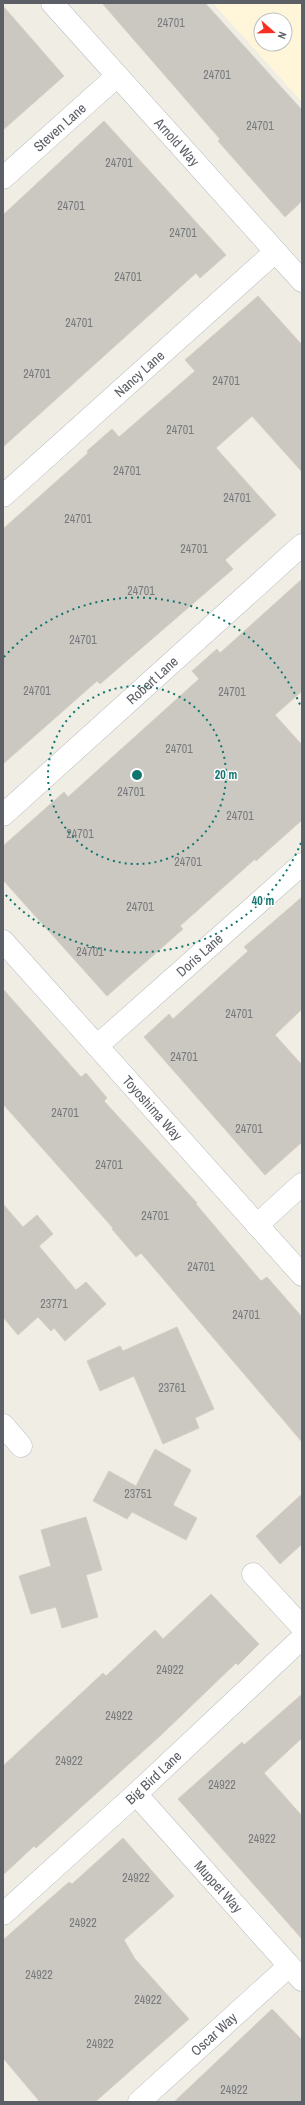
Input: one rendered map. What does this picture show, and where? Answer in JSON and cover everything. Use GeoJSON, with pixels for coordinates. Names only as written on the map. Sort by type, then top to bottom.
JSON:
{"type":"FeatureCollection","features":[{"type":"Feature","properties":{"kind":"street","name":"Arnold Way"},"geometry":{"type":"LineString","coordinates":[[52,3],[302,281]]}},
{"type":"Feature","properties":{"kind":"street","name":"Steven Lane"},"geometry":{"type":"LineString","coordinates":[[3,178],[117,76]]}},
{"type":"Feature","properties":{"kind":"street","name":"Nancy Lane"},"geometry":{"type":"LineString","coordinates":[[3,496],[275,252]]}},
{"type":"Feature","properties":{"kind":"street","name":"Robert Lane"},"geometry":{"type":"LineString","coordinates":[[3,815],[302,546]]}},
{"type":"Feature","properties":{"kind":"street","name":"Doris Lane"},"geometry":{"type":"LineString","coordinates":[[97,1046],[302,864]]}},
{"type":"Feature","properties":{"kind":"street","name":"Toyoshima Way"},"geometry":{"type":"LineString","coordinates":[[3,941],[302,1275]]}},
{"type":"Feature","properties":{"kind":"street"},"geometry":{"type":"LineString","coordinates":[[257,1224],[302,1184]]}},
{"type":"Feature","properties":{"kind":"street"},"geometry":{"type":"LineString","coordinates":[[3,1425],[21,1446]]}},
{"type":"Feature","properties":{"kind":"street"},"geometry":{"type":"LineString","coordinates":[[254,1574],[302,1627]]}},
{"type":"Feature","properties":{"kind":"street","name":"Big Bird Lane"},"geometry":{"type":"LineString","coordinates":[[3,1914],[136,1794],[302,1638]]}},
{"type":"Feature","properties":{"kind":"street","name":"Muppet Way"},"geometry":{"type":"LineString","coordinates":[[136,1794],[296,1973]]}},
{"type":"Feature","properties":{"kind":"street","name":"Oscar Way"},"geometry":{"type":"LineString","coordinates":[[139,2102],[296,1973]]}},
{"type":"Feature","properties":{"kind":"shaded area"},"geometry":{"type":"Polygon","coordinates":[[[213,3],[302,3],[302,102],[257,52],[293,52],[293,12],[253,12],[253,47],[213,3]]]}},
{"type":"Feature","properties":{"kind":"building"},"geometry":{"type":"Polygon","coordinates":[[[102,3],[205,3],[302,110],[302,201],[285,217],[218,141],[220,139],[102,3]]]}},
{"type":"Feature","properties":{"kind":"building"},"geometry":{"type":"Polygon","coordinates":[[[3,6],[64,76],[3,130],[3,6]]]}},
{"type":"Feature","properties":{"kind":"building"},"geometry":{"type":"Polygon","coordinates":[[[104,121],[226,255],[200,278],[196,273],[3,447],[3,215],[104,121]]]}},
{"type":"Feature","properties":{"kind":"building"},"geometry":{"type":"Polygon","coordinates":[[[258,296],[302,345],[302,472],[252,416],[216,448],[276,515],[225,560],[233,569],[100,684],[97,681],[3,764],[3,529],[88,453],[87,451],[112,429],[119,437],[195,371],[185,360],[258,296]]]}},
{"type":"Feature","properties":{"kind":"building"},"geometry":{"type":"Polygon","coordinates":[[[302,579],[302,691],[275,715],[302,745],[302,820],[256,861],[255,859],[180,926],[183,929],[107,996],[3,880],[3,846],[64,792],[68,797],[199,679],[192,671],[217,649],[220,653],[302,579]]]}},
{"type":"Feature","properties":{"kind":"building"},"geometry":{"type":"Polygon","coordinates":[[[302,897],[302,1009],[275,1035],[302,1065],[302,1142],[265,1175],[144,1037],[169,1014],[173,1019],[248,951],[244,947],[302,897]]]}},
{"type":"Feature","properties":{"kind":"building"},"geometry":{"type":"Polygon","coordinates":[[[3,989],[81,1077],[86,1073],[107,1098],[104,1101],[197,1203],[196,1204],[261,1281],[267,1277],[302,1317],[302,1442],[141,1253],[136,1257],[112,1229],[113,1228],[3,1104],[3,989]]]}},
{"type":"Feature","properties":{"kind":"building"},"geometry":{"type":"Polygon","coordinates":[[[3,1204],[23,1227],[37,1215],[53,1234],[39,1246],[76,1290],[86,1282],[106,1304],[65,1341],[54,1328],[51,1331],[38,1317],[18,1335],[3,1317],[3,1204]]]}},
{"type":"Feature","properties":{"kind":"building"},"geometry":{"type":"Polygon","coordinates":[[[177,1327],[214,1409],[195,1418],[199,1428],[163,1444],[134,1376],[100,1391],[87,1361],[120,1346],[123,1351],[177,1327]]]}},
{"type":"Feature","properties":{"kind":"building"},"geometry":{"type":"Polygon","coordinates":[[[155,1449],[191,1470],[173,1505],[197,1518],[186,1540],[132,1512],[127,1519],[93,1501],[109,1471],[136,1486],[155,1449]]]}},
{"type":"Feature","properties":{"kind":"building"},"geometry":{"type":"Polygon","coordinates":[[[302,1494],[302,1544],[280,1564],[256,1536],[302,1494]]]}},
{"type":"Feature","properties":{"kind":"building"},"geometry":{"type":"Polygon","coordinates":[[[86,1517],[102,1570],[86,1575],[98,1617],[62,1628],[56,1607],[31,1614],[19,1576],[51,1566],[41,1530],[86,1517]]]}},
{"type":"Feature","properties":{"kind":"building"},"geometry":{"type":"Polygon","coordinates":[[[211,1594],[259,1644],[238,1665],[236,1663],[160,1736],[36,1848],[34,1846],[3,1875],[3,1766],[103,1673],[106,1676],[155,1630],[163,1639],[211,1594]]]}},
{"type":"Feature","properties":{"kind":"building"},"geometry":{"type":"Polygon","coordinates":[[[302,1694],[302,1738],[264,1773],[302,1816],[302,1939],[178,1799],[242,1742],[244,1745],[302,1694]]]}},
{"type":"Feature","properties":{"kind":"building"},"geometry":{"type":"Polygon","coordinates":[[[123,1838],[174,1896],[124,1940],[135,1959],[189,2019],[95,2102],[40,2102],[3,2058],[3,1940],[69,1882],[72,1884],[123,1838]]]}},
{"type":"Feature","properties":{"kind":"building"},"geometry":{"type":"Polygon","coordinates":[[[272,2009],[302,2040],[302,2102],[174,2102],[272,2009]]]}}]}
